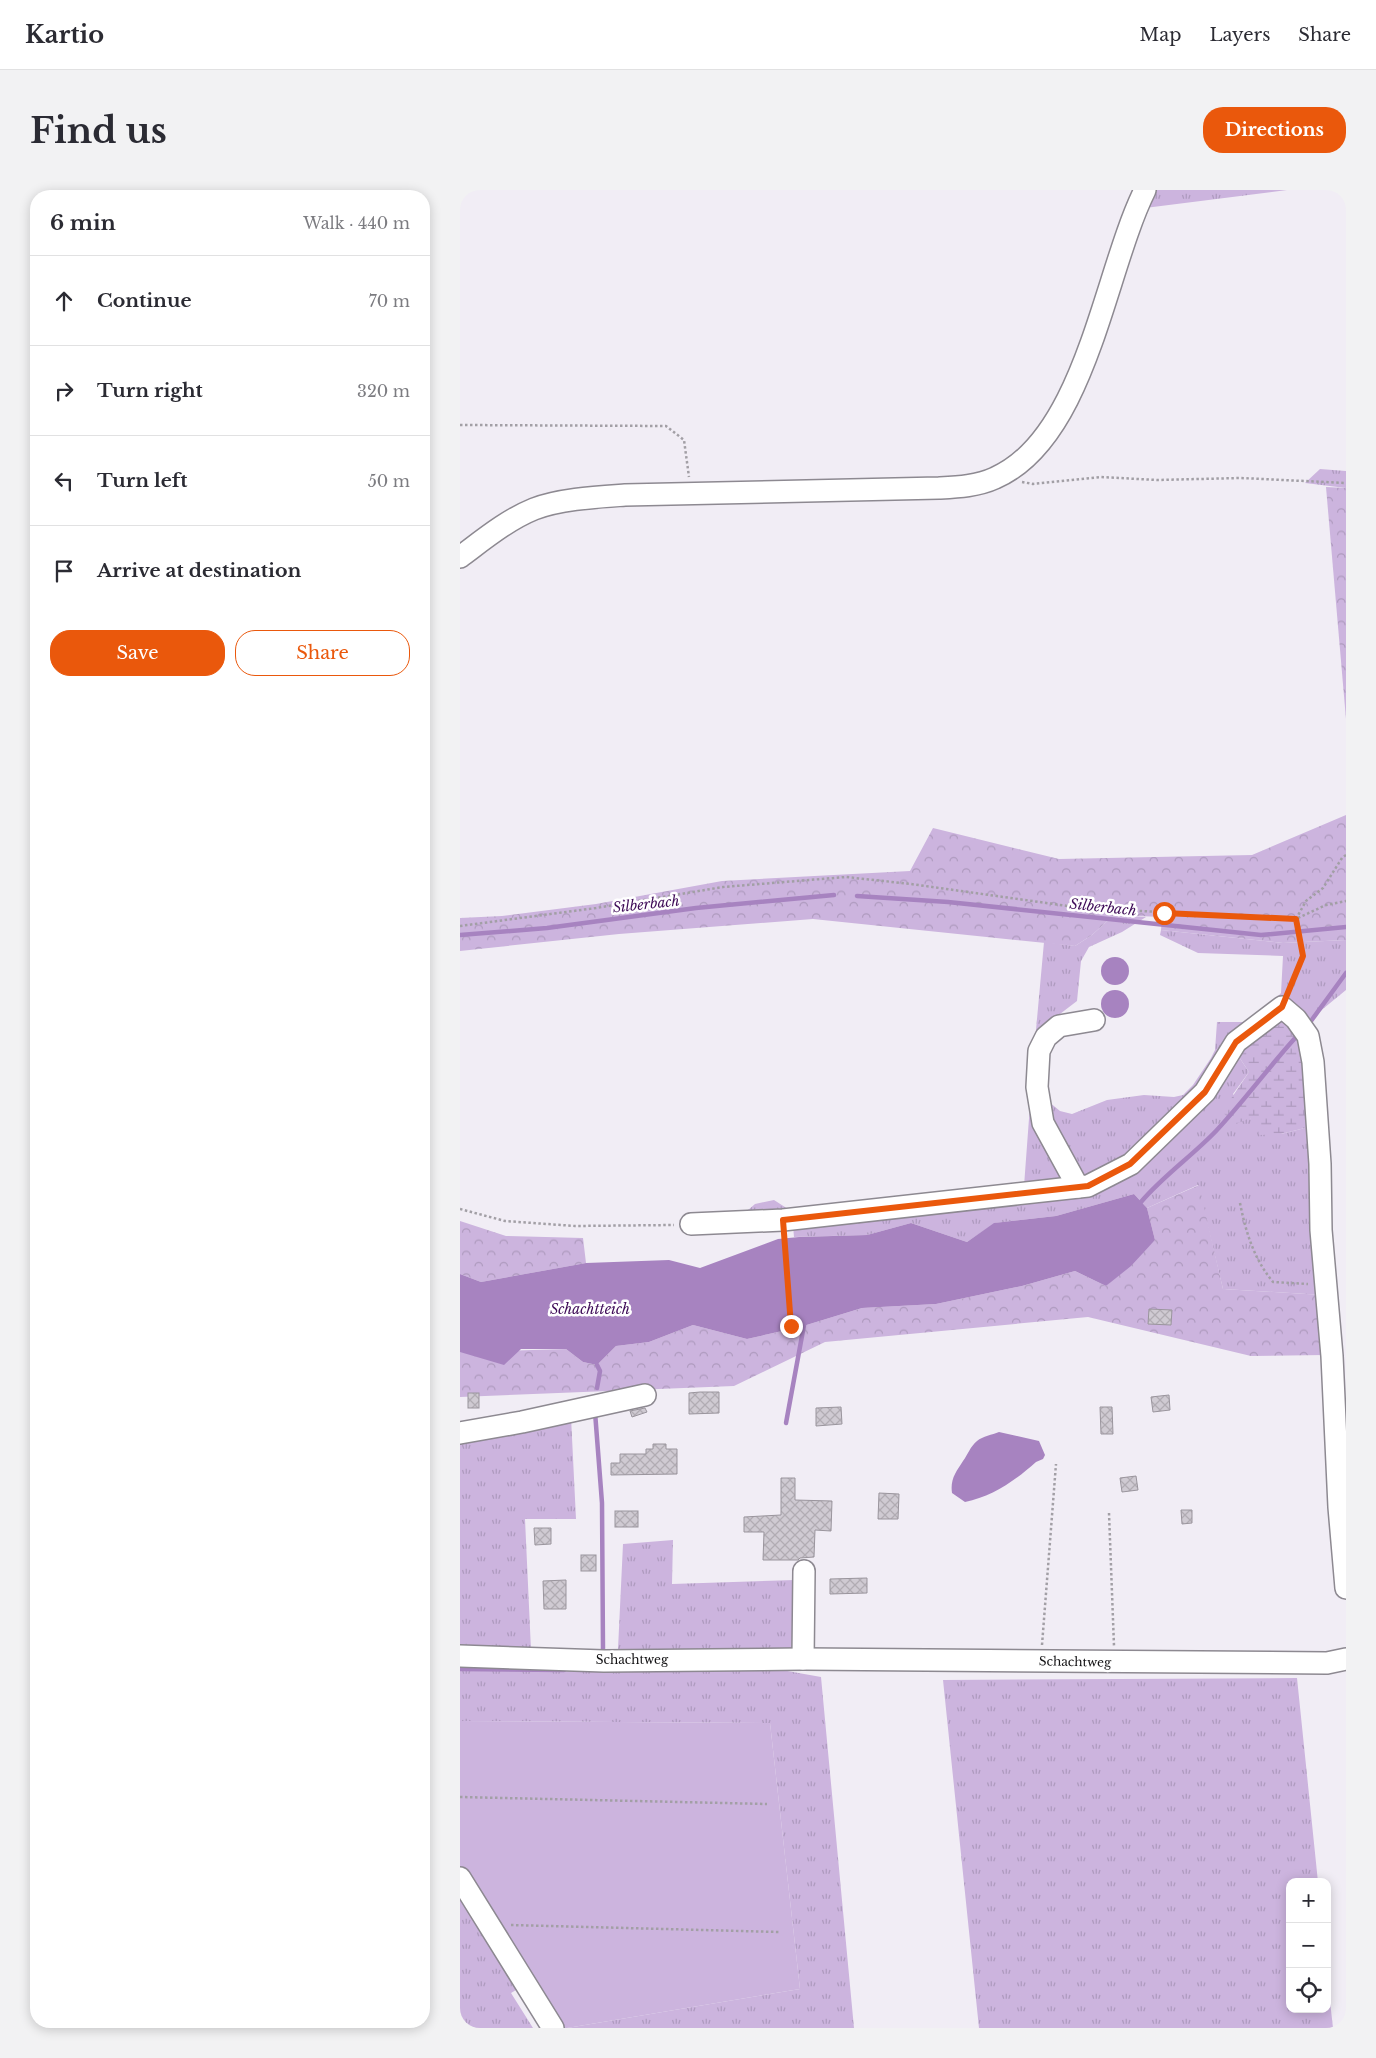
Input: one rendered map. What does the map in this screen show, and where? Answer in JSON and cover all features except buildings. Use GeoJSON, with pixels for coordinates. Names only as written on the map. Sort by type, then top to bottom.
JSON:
{"type":"FeatureCollection","features":[{"type":"Feature","properties":{"kind":"street"},"geometry":{"type":"LineString","coordinates":[[460,557],[492,533],[535,509],[581,498],[688,493],[939,488],[994,479],[1007,472],[1029,454],[1042,440],[1064,404],[1084,359],[1119,251],[1145,190]]}},
{"type":"Feature","properties":{"kind":"street"},"geometry":{"type":"LineString","coordinates":[[701,1227],[783,1220],[1088,1186],[1130,1164],[1205,1092],[1236,1042],[1282,1007],[1296,1019],[1308,1036],[1313,1062],[1320,1164],[1321,1230],[1332,1356],[1339,1507],[1346,1588]]}},
{"type":"Feature","properties":{"kind":"street"},"geometry":{"type":"LineString","coordinates":[[1078,1187],[1043,1123],[1037,1087],[1039,1051],[1046,1037],[1059,1026],[1094,1020]]}},
{"type":"Feature","properties":{"kind":"street"},"geometry":{"type":"LineString","coordinates":[[460,1433],[522,1422],[645,1395]]}},
{"type":"Feature","properties":{"kind":"street"},"geometry":{"type":"LineString","coordinates":[[803,1659],[804,1571]]}},
{"type":"Feature","properties":{"kind":"street","name":"Schachtweg"},"geometry":{"type":"LineString","coordinates":[[460,1656],[604,1661],[803,1659],[1326,1663],[1346,1659]]}},
{"type":"Feature","properties":{"kind":"street"},"geometry":{"type":"LineString","coordinates":[[460,1878],[552,2028]]}},
{"type":"Feature","properties":{"kind":"path"},"geometry":{"type":"LineString","coordinates":[[460,425],[666,426],[684,440],[689,474],[688,493]]}},
{"type":"Feature","properties":{"kind":"path"},"geometry":{"type":"LineString","coordinates":[[1007,472],[1016,481],[1033,484],[1101,477],[1157,480],[1241,478],[1346,484]]}},
{"type":"Feature","properties":{"kind":"path"},"geometry":{"type":"LineString","coordinates":[[1282,1007],[1303,956],[1296,919],[1306,901],[1322,888],[1346,855]]}},
{"type":"Feature","properties":{"kind":"path"},"geometry":{"type":"LineString","coordinates":[[460,926],[596,908],[723,887],[846,878],[911,884],[1082,908],[1296,919],[1326,906],[1346,901]]}},
{"type":"Feature","properties":{"kind":"path"},"geometry":{"type":"LineString","coordinates":[[1240,1203],[1247,1237],[1261,1268],[1273,1282],[1327,1285]]}},
{"type":"Feature","properties":{"kind":"path"},"geometry":{"type":"LineString","coordinates":[[460,1209],[505,1221],[558,1225],[701,1227]]}},
{"type":"Feature","properties":{"kind":"path"},"geometry":{"type":"LineString","coordinates":[[783,1220],[791,1326]]}},
{"type":"Feature","properties":{"kind":"path"},"geometry":{"type":"LineString","coordinates":[[1041,1662],[1056,1464]]}},
{"type":"Feature","properties":{"kind":"path"},"geometry":{"type":"LineString","coordinates":[[1109,1513],[1115,1662]]}},
{"type":"Feature","properties":{"kind":"path"},"geometry":{"type":"LineString","coordinates":[[460,1796],[767,1804]]}},
{"type":"Feature","properties":{"kind":"path"},"geometry":{"type":"LineString","coordinates":[[489,1925],[779,1932]]}},
{"type":"Feature","properties":{"kind":"green space"},"geometry":{"type":"Polygon","coordinates":[[[1154,190],[1287,190],[1145,208],[1154,190]]]}},
{"type":"Feature","properties":{"kind":"green space"},"geometry":{"type":"Polygon","coordinates":[[[1320,469],[1346,471],[1346,488],[1305,483],[1320,469]]]}},
{"type":"Feature","properties":{"kind":"green space"},"geometry":{"type":"Polygon","coordinates":[[[1326,487],[1346,488],[1346,719],[1326,487]]]}},
{"type":"Feature","properties":{"kind":"green space"},"geometry":{"type":"Polygon","coordinates":[[[1346,815],[1346,940],[1283,943],[1161,930],[1162,917],[1114,915],[1092,935],[1075,946],[813,919],[619,934],[460,951],[460,918],[502,916],[596,904],[722,881],[910,871],[933,828],[1059,859],[1252,855],[1346,815]]]}},
{"type":"Feature","properties":{"kind":"green space"},"geometry":{"type":"Polygon","coordinates":[[[1114,915],[1146,917],[1122,932],[1089,947],[1081,961],[1077,1001],[1056,1017],[1035,1041],[1044,942],[1075,946],[1092,935],[1114,915]]]}},
{"type":"Feature","properties":{"kind":"green space"},"geometry":{"type":"Polygon","coordinates":[[[1161,930],[1283,943],[1346,940],[1346,990],[1313,1017],[1237,1054],[1249,1072],[1233,1094],[1250,1118],[1281,1134],[1309,1127],[1309,1219],[1323,1295],[1223,1289],[1198,1185],[1147,1208],[1134,1194],[1056,1216],[995,1223],[967,1242],[911,1223],[867,1235],[794,1237],[793,1226],[740,1217],[755,1204],[774,1200],[788,1209],[1024,1186],[1030,1105],[1049,1102],[1060,1111],[1072,1114],[1107,1100],[1144,1095],[1174,1097],[1183,1095],[1193,1085],[1215,1050],[1217,1022],[1255,1022],[1281,993],[1283,956],[1198,953],[1160,935],[1161,930]]]}},
{"type":"Feature","properties":{"kind":"green space"},"geometry":{"type":"Polygon","coordinates":[[[1282,1024],[1291,1028],[1300,1038],[1309,1127],[1281,1134],[1260,1135],[1250,1118],[1236,1124],[1222,1112],[1249,1072],[1237,1054],[1267,1030],[1282,1024]]]}},
{"type":"Feature","properties":{"kind":"green space"},"geometry":{"type":"Polygon","coordinates":[[[1199,1185],[1223,1289],[1323,1295],[1325,1355],[1251,1356],[1088,1317],[825,1342],[734,1386],[460,1397],[460,1352],[566,1349],[583,1362],[597,1365],[616,1346],[649,1342],[693,1325],[747,1339],[800,1327],[862,1308],[936,1304],[1022,1286],[1075,1271],[1106,1286],[1155,1240],[1147,1208],[1199,1185]]]}},
{"type":"Feature","properties":{"kind":"green space"},"geometry":{"type":"Polygon","coordinates":[[[460,1221],[506,1236],[583,1238],[586,1263],[481,1282],[460,1274],[460,1221]]]}},
{"type":"Feature","properties":{"kind":"green space"},"geometry":{"type":"Polygon","coordinates":[[[571,1417],[576,1519],[525,1519],[531,1650],[460,1649],[460,1439],[571,1417]]]}},
{"type":"Feature","properties":{"kind":"green space"},"geometry":{"type":"Polygon","coordinates":[[[673,1540],[672,1584],[795,1580],[798,1654],[618,1649],[623,1544],[673,1540]]]}},
{"type":"Feature","properties":{"kind":"green space"},"geometry":{"type":"Polygon","coordinates":[[[460,1663],[765,1667],[821,1677],[854,2028],[567,2028],[800,1989],[770,1723],[460,1721],[460,1663]]]}},
{"type":"Feature","properties":{"kind":"green space"},"geometry":{"type":"Polygon","coordinates":[[[1297,1678],[1318,1878],[1286,1878],[1286,2013],[1331,2013],[1331,2010],[1333,2028],[979,2028],[943,1680],[1297,1678]]]}},
{"type":"Feature","properties":{"kind":"green space"},"geometry":{"type":"Polygon","coordinates":[[[460,1721],[770,1723],[800,1989],[567,2028],[557,2028],[460,1869],[460,1721]]]}},
{"type":"Feature","properties":{"kind":"green space"},"geometry":{"type":"Polygon","coordinates":[[[460,1891],[521,1987],[511,1993],[533,2028],[460,2028],[460,1891]]]}},
{"type":"Feature","properties":{"kind":"water"},"geometry":{"type":"Polygon","coordinates":[[[1115,957],[1125,961],[1129,971],[1125,981],[1115,985],[1105,981],[1101,971],[1105,961],[1115,957]]]}},
{"type":"Feature","properties":{"kind":"water"},"geometry":{"type":"Polygon","coordinates":[[[1115,990],[1125,994],[1129,1004],[1125,1014],[1115,1018],[1105,1014],[1101,1004],[1105,994],[1115,990]]]}},
{"type":"Feature","properties":{"kind":"water","name":"Schachtteich"},"geometry":{"type":"Polygon","coordinates":[[[1134,1194],[1147,1208],[1155,1240],[1131,1266],[1106,1286],[1075,1271],[1022,1286],[936,1304],[862,1308],[800,1327],[747,1339],[693,1325],[649,1342],[616,1346],[597,1365],[583,1362],[566,1349],[521,1349],[504,1365],[460,1352],[460,1274],[481,1282],[586,1263],[669,1260],[700,1268],[778,1239],[867,1235],[911,1223],[967,1242],[994,1223],[1056,1216],[1134,1194]]]}},
{"type":"Feature","properties":{"kind":"water"},"geometry":{"type":"Polygon","coordinates":[[[999,1432],[1039,1441],[1045,1455],[1043,1459],[1036,1462],[1003,1487],[975,1500],[965,1502],[952,1493],[954,1476],[977,1441],[999,1432]]]}},
{"type":"Feature","properties":{"kind":"waterway","name":"Silberbach"},"geometry":{"type":"LineString","coordinates":[[460,935],[547,928],[696,908],[834,895]]}},
{"type":"Feature","properties":{"kind":"waterway","name":"Silberbach"},"geometry":{"type":"LineString","coordinates":[[857,896],[948,902],[1261,935],[1346,927]]}},
{"type":"Feature","properties":{"kind":"waterway"},"geometry":{"type":"LineString","coordinates":[[1311,1021],[1346,973]]}},
{"type":"Feature","properties":{"kind":"waterway"},"geometry":{"type":"LineString","coordinates":[[1141,1202],[1216,1131],[1296,1037]]}},
{"type":"Feature","properties":{"kind":"waterway"},"geometry":{"type":"LineString","coordinates":[[786,1423],[804,1325]]}},
{"type":"Feature","properties":{"kind":"waterway"},"geometry":{"type":"LineString","coordinates":[[597,1365],[600,1371],[597,1388]]}},
{"type":"Feature","properties":{"kind":"waterway"},"geometry":{"type":"LineString","coordinates":[[595,1412],[602,1503],[603,1649]]}},
{"type":"Feature","properties":{"kind":"waterway"},"geometry":{"type":"LineString","coordinates":[[460,1669],[564,1670]]}},
{"type":"Feature","properties":{"kind":"route"},"geometry":{"type":"LineString","coordinates":[[791,1326],[783,1220],[1088,1186],[1130,1164],[1205,1092],[1236,1042],[1282,1007],[1303,956],[1296,919],[1164,913]]}}]}
